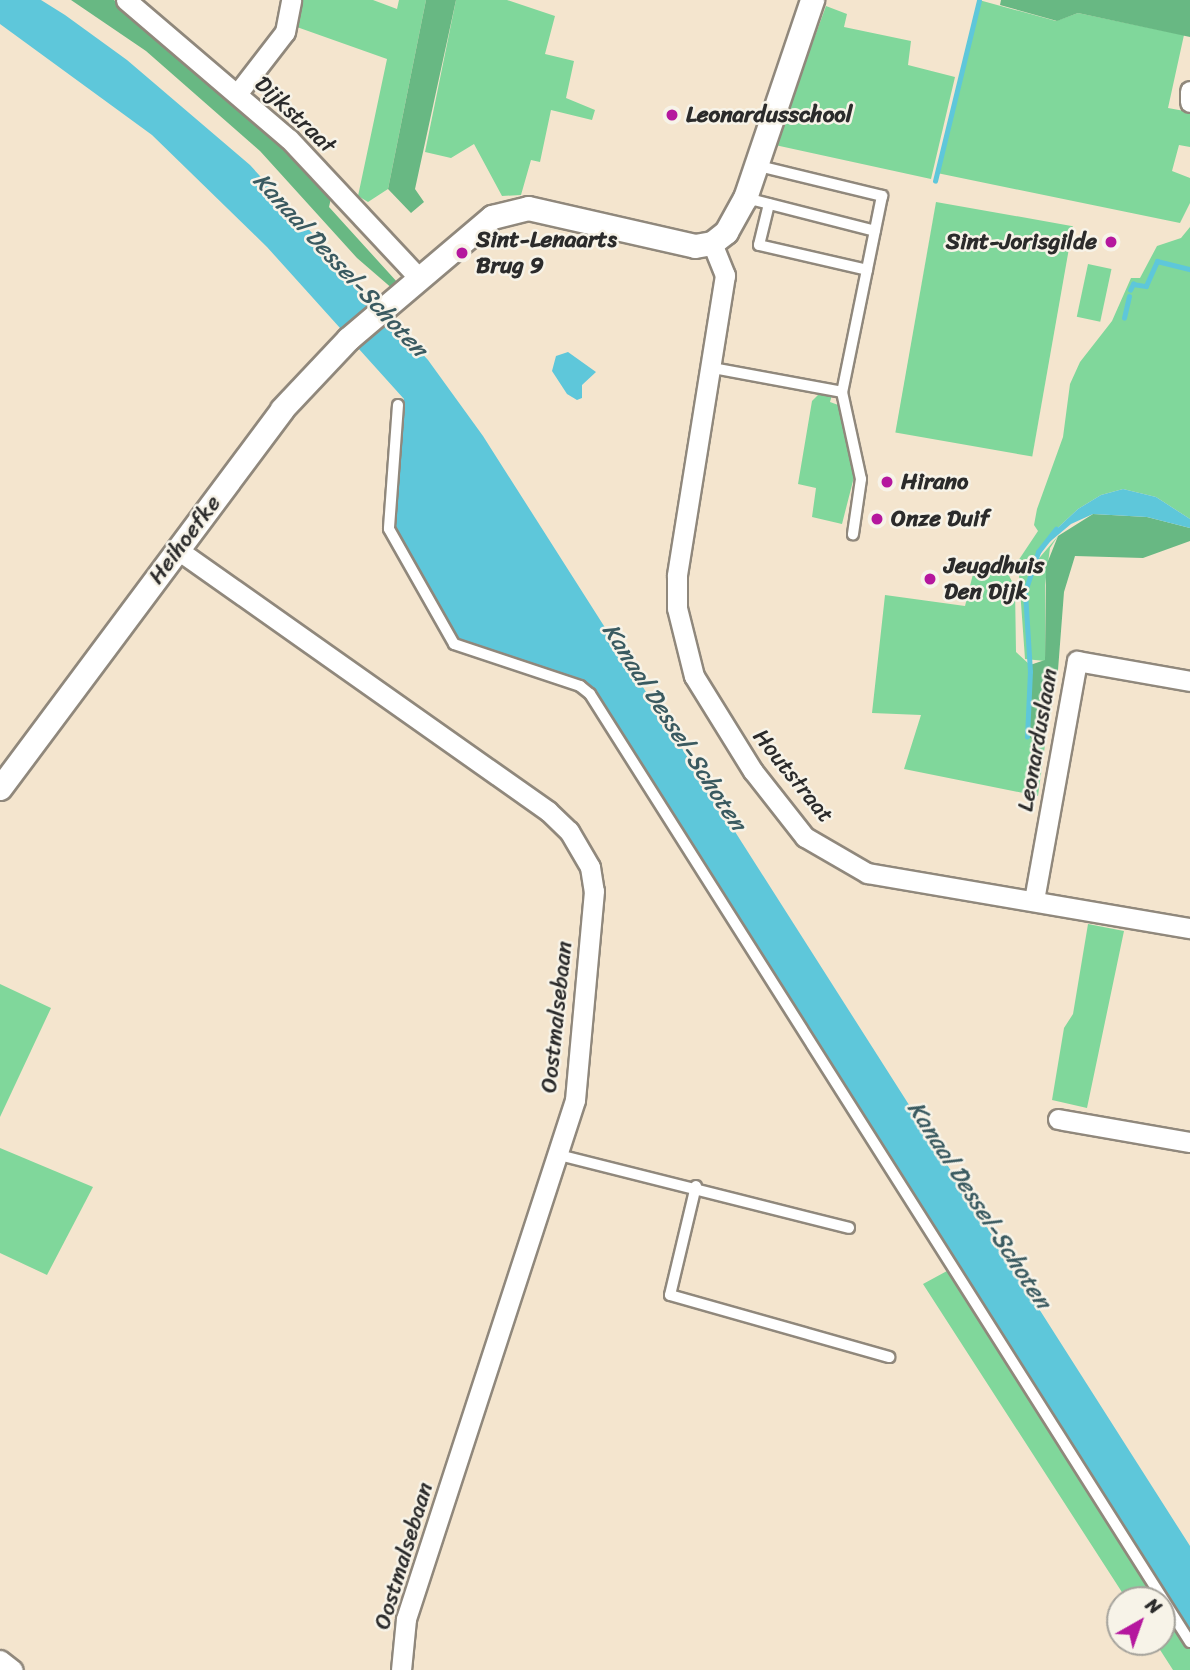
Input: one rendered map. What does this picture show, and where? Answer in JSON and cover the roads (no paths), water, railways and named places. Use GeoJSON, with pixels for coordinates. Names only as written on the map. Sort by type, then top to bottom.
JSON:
{"type":"FeatureCollection","features":[{"type":"Feature","properties":{"kind":"street","name":"Dijkstraat"},"geometry":{"type":"LineString","coordinates":[[126,0],[289,139],[419,278]]}},
{"type":"Feature","properties":{"kind":"street"},"geometry":{"type":"LineString","coordinates":[[237,94],[285,32],[291,0]]}},
{"type":"Feature","properties":{"kind":"street"},"geometry":{"type":"LineString","coordinates":[[712,243],[726,232],[746,198],[754,164],[812,0]]}},
{"type":"Feature","properties":{"kind":"street"},"geometry":{"type":"LineString","coordinates":[[1190,90],[1190,102]]}},
{"type":"Feature","properties":{"kind":"street","name":"Heihoefke"},"geometry":{"type":"LineString","coordinates":[[0,788],[282,409],[348,339],[492,217],[513,209],[544,211],[673,242],[712,243]]}},
{"type":"Feature","properties":{"kind":"street","name":"Houtstraat"},"geometry":{"type":"LineString","coordinates":[[712,243],[725,275],[713,368],[677,576],[677,608],[700,687],[753,771],[805,837],[867,873],[1190,928]]}},
{"type":"Feature","properties":{"kind":"street","name":"Oostmalsebaan"},"geometry":{"type":"LineString","coordinates":[[178,550],[548,811],[581,849],[594,891],[575,1100],[406,1619],[401,1670]]}},
{"type":"Feature","properties":{"kind":"street","name":"Leonarduslaan"},"geometry":{"type":"LineString","coordinates":[[1034,900],[1077,661],[1190,681]]}},
{"type":"Feature","properties":{"kind":"street"},"geometry":{"type":"LineString","coordinates":[[1058,1119],[1190,1142]]}},
{"type":"Feature","properties":{"kind":"street"},"geometry":{"type":"LineString","coordinates":[[0,1660],[13,1670]]}},
{"type":"Feature","properties":{"kind":"lane"},"geometry":{"type":"LineString","coordinates":[[754,164],[882,196],[842,392],[861,479],[853,534]]}},
{"type":"Feature","properties":{"kind":"lane"},"geometry":{"type":"LineString","coordinates":[[746,198],[875,231]]}},
{"type":"Feature","properties":{"kind":"lane"},"geometry":{"type":"LineString","coordinates":[[769,204],[760,245],[867,270]]}},
{"type":"Feature","properties":{"kind":"lane"},"geometry":{"type":"LineString","coordinates":[[713,368],[842,392]]}},
{"type":"Feature","properties":{"kind":"lane"},"geometry":{"type":"LineString","coordinates":[[398,405],[389,529],[454,644],[580,686],[590,694],[1190,1642]]}},
{"type":"Feature","properties":{"kind":"lane"},"geometry":{"type":"LineString","coordinates":[[559,1155],[696,1186],[849,1228]]}},
{"type":"Feature","properties":{"kind":"lane"},"geometry":{"type":"LineString","coordinates":[[696,1186],[670,1294],[889,1357]]}},
{"type":"Feature","properties":{"kind":"water","name":"Kanaal Dessel-Schoten"},"geometry":{"type":"Polygon","coordinates":[[[0,0],[41,0],[127,60],[250,165],[428,360],[483,436],[1190,1546],[1190,1632],[1176,1610],[1176,1586],[1161,1586],[587,683],[455,637],[392,528],[404,399],[267,247],[152,135],[0,24],[0,0]]]}},
{"type":"Feature","properties":{"kind":"water"},"geometry":{"type":"Polygon","coordinates":[[[568,352],[596,372],[582,385],[582,398],[577,400],[567,394],[552,371],[556,356],[568,352]]]}},
{"type":"Feature","properties":{"kind":"water"},"geometry":{"type":"Polygon","coordinates":[[[1123,489],[1156,497],[1190,519],[1190,528],[1147,517],[1093,514],[1071,524],[1046,545],[1031,569],[1049,536],[1078,509],[1101,495],[1123,489]]]}},
{"type":"Feature","properties":{"kind":"waterway"},"geometry":{"type":"LineString","coordinates":[[935,181],[979,1]]}},
{"type":"Feature","properties":{"kind":"waterway"},"geometry":{"type":"LineString","coordinates":[[1130,290],[1133,284],[1146,286],[1157,261],[1190,269]]}},
{"type":"Feature","properties":{"kind":"waterway"},"geometry":{"type":"LineString","coordinates":[[1124,318],[1129,297]]}},
{"type":"Feature","properties":{"kind":"waterway"},"geometry":{"type":"LineString","coordinates":[[1027,737],[1030,672],[1025,592],[1038,552],[1056,529]]}},
{"type":"Feature","properties":{"kind":"place","name":"Leonardusschool"},"geometry":{"type":"Point","coordinates":[672,115]}},
{"type":"Feature","properties":{"kind":"place","name":"Sint-Jorisgilde"},"geometry":{"type":"Point","coordinates":[1111,242]}},
{"type":"Feature","properties":{"kind":"place","name":"Sint-Lenaarts Brug 9"},"geometry":{"type":"Point","coordinates":[462,253]}},
{"type":"Feature","properties":{"kind":"place","name":"Hirano"},"geometry":{"type":"Point","coordinates":[887,482]}},
{"type":"Feature","properties":{"kind":"place","name":"Onze Duif"},"geometry":{"type":"Point","coordinates":[877,519]}},
{"type":"Feature","properties":{"kind":"place","name":"Jeugdhuis Den Dijk"},"geometry":{"type":"Point","coordinates":[930,579]}}]}
